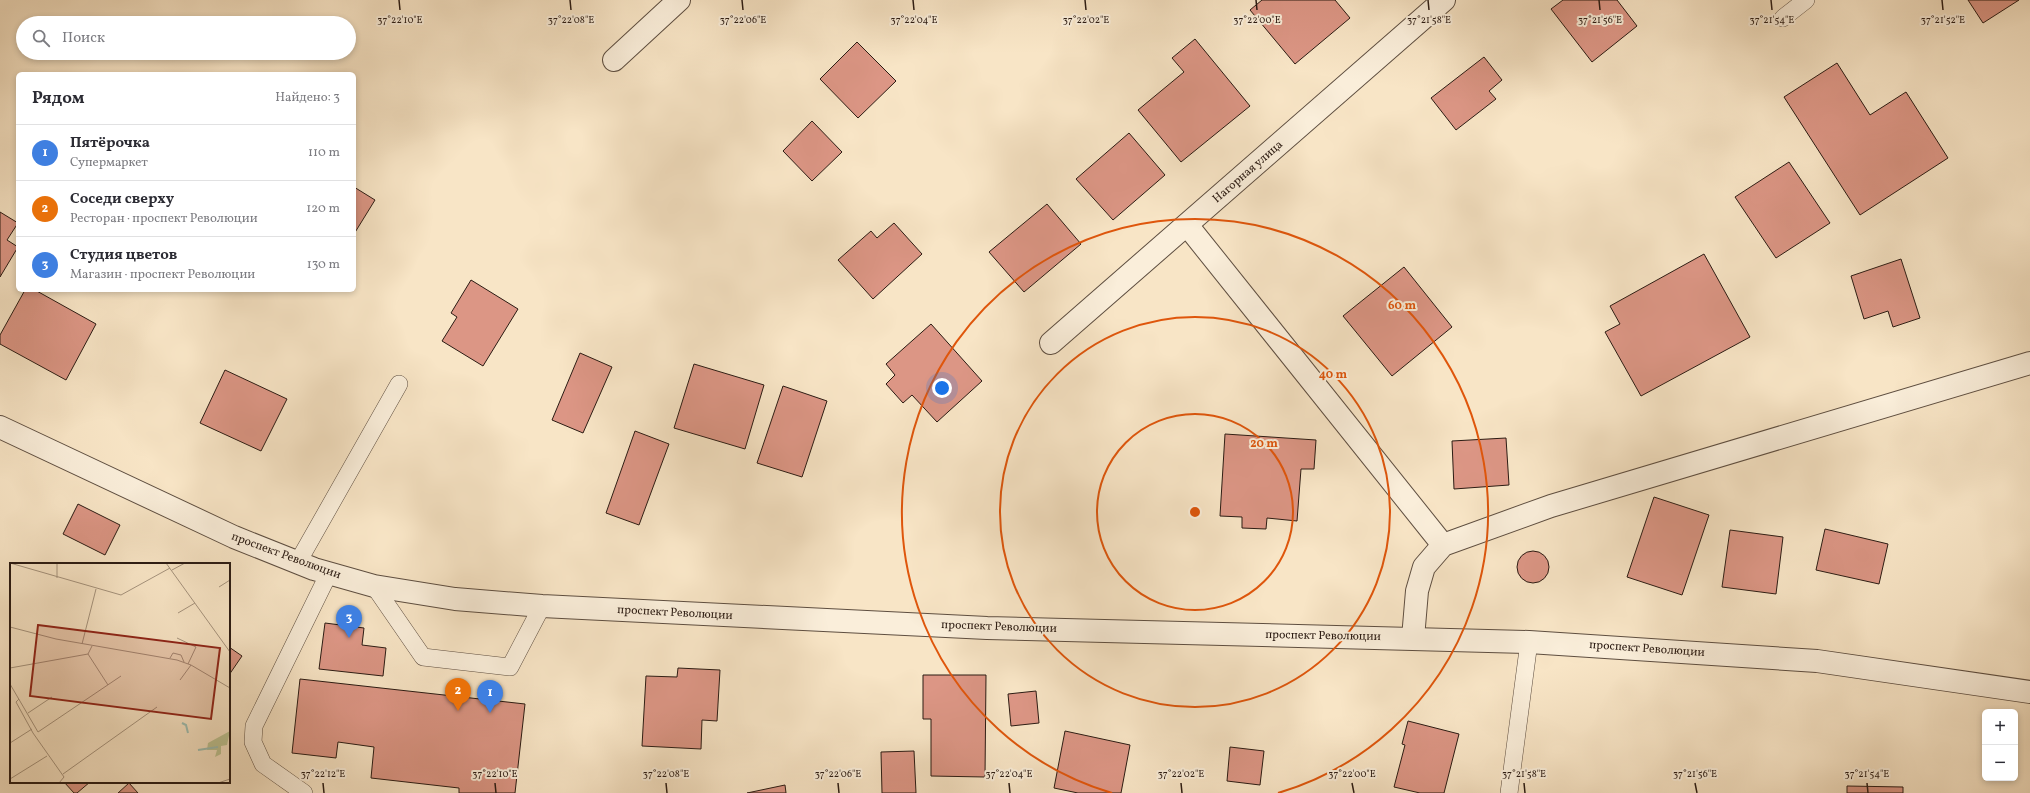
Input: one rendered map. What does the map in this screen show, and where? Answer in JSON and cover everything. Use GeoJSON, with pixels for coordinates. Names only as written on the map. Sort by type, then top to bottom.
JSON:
{"type":"FeatureCollection","features":[{"type":"Feature","properties":{"kind":"street"},"geometry":{"type":"LineString","coordinates":[[614,60],[679,0]]}},
{"type":"Feature","properties":{"kind":"street","name":"Нагорная улица"},"geometry":{"type":"LineString","coordinates":[[1050,343],[1444,0]]}},
{"type":"Feature","properties":{"kind":"street"},"geometry":{"type":"LineString","coordinates":[[1187,225],[1443,545]]}},
{"type":"Feature","properties":{"kind":"street"},"geometry":{"type":"LineString","coordinates":[[1412,638],[1417,591],[1424,567],[1443,545],[1551,506],[2030,363]]}},
{"type":"Feature","properties":{"kind":"street","name":"проспект Революции"},"geometry":{"type":"LineString","coordinates":[[0,427],[234,537],[298,562],[374,586],[455,599],[542,606],[987,628],[1529,642],[1817,661],[2030,692]]}},
{"type":"Feature","properties":{"kind":"lane"},"geometry":{"type":"LineString","coordinates":[[1783,18],[1806,0]]}},
{"type":"Feature","properties":{"kind":"lane"},"geometry":{"type":"LineString","coordinates":[[298,562],[399,384]]}},
{"type":"Feature","properties":{"kind":"lane"},"geometry":{"type":"LineString","coordinates":[[304,793],[263,764],[253,742],[254,726],[329,573]]}},
{"type":"Feature","properties":{"kind":"lane"},"geometry":{"type":"LineString","coordinates":[[374,586],[423,657],[430,658],[510,667],[542,606]]}},
{"type":"Feature","properties":{"kind":"lane"},"geometry":{"type":"LineString","coordinates":[[1509,793],[1529,642]]}},
{"type":"Feature","properties":{"kind":"building"},"geometry":{"type":"Polygon","coordinates":[[[1262,0],[1335,0],[1350,18],[1295,64],[1250,10],[1262,0]]]}},
{"type":"Feature","properties":{"kind":"building"},"geometry":{"type":"Polygon","coordinates":[[[1563,0],[1617,0],[1637,26],[1592,62],[1551,9],[1563,0]]]}},
{"type":"Feature","properties":{"kind":"building"},"geometry":{"type":"Polygon","coordinates":[[[1968,0],[2019,0],[1983,23],[1968,0]]]}},
{"type":"Feature","properties":{"kind":"building"},"geometry":{"type":"Polygon","coordinates":[[[1195,39],[1250,106],[1181,162],[1138,110],[1184,72],[1172,58],[1195,39]]]}},
{"type":"Feature","properties":{"kind":"building"},"geometry":{"type":"Polygon","coordinates":[[[857,42],[896,81],[858,118],[820,79],[857,42]]]}},
{"type":"Feature","properties":{"kind":"building"},"geometry":{"type":"Polygon","coordinates":[[[1484,57],[1502,80],[1489,91],[1496,99],[1456,130],[1431,98],[1484,57]]]}},
{"type":"Feature","properties":{"kind":"building"},"geometry":{"type":"Polygon","coordinates":[[[1837,63],[1870,115],[1906,92],[1948,158],[1860,215],[1784,97],[1837,63]]]}},
{"type":"Feature","properties":{"kind":"building"},"geometry":{"type":"Polygon","coordinates":[[[812,121],[842,152],[812,181],[783,151],[812,121]]]}},
{"type":"Feature","properties":{"kind":"building"},"geometry":{"type":"Polygon","coordinates":[[[1129,133],[1165,175],[1113,220],[1076,179],[1129,133]]]}},
{"type":"Feature","properties":{"kind":"building"},"geometry":{"type":"Polygon","coordinates":[[[1789,162],[1830,223],[1776,258],[1735,197],[1789,162]]]}},
{"type":"Feature","properties":{"kind":"building"},"geometry":{"type":"Polygon","coordinates":[[[356,188],[375,200],[356,231],[356,188]]]}},
{"type":"Feature","properties":{"kind":"building"},"geometry":{"type":"Polygon","coordinates":[[[1047,204],[1081,244],[1024,292],[989,252],[1047,204]]]}},
{"type":"Feature","properties":{"kind":"building"},"geometry":{"type":"Polygon","coordinates":[[[0,212],[16,222],[16,226],[7,240],[16,246],[16,250],[0,277],[0,212]]]}},
{"type":"Feature","properties":{"kind":"building"},"geometry":{"type":"Polygon","coordinates":[[[894,223],[922,254],[873,299],[838,260],[871,231],[877,238],[894,223]]]}},
{"type":"Feature","properties":{"kind":"building"},"geometry":{"type":"Polygon","coordinates":[[[1704,254],[1750,337],[1641,396],[1605,332],[1620,324],[1610,306],[1704,254]]]}},
{"type":"Feature","properties":{"kind":"building"},"geometry":{"type":"Polygon","coordinates":[[[1901,259],[1920,318],[1893,327],[1888,311],[1864,319],[1851,276],[1901,259]]]}},
{"type":"Feature","properties":{"kind":"building"},"geometry":{"type":"Polygon","coordinates":[[[1404,267],[1452,327],[1392,376],[1343,316],[1404,267]]]}},
{"type":"Feature","properties":{"kind":"building"},"geometry":{"type":"Polygon","coordinates":[[[471,280],[518,309],[483,366],[442,341],[457,317],[451,313],[471,280]]]}},
{"type":"Feature","properties":{"kind":"building"},"geometry":{"type":"Polygon","coordinates":[[[24,292],[39,292],[96,324],[66,380],[0,344],[0,335],[24,292]]]}},
{"type":"Feature","properties":{"kind":"building"},"geometry":{"type":"Polygon","coordinates":[[[931,324],[982,381],[937,422],[912,395],[903,403],[886,384],[895,375],[886,364],[931,324]]]}},
{"type":"Feature","properties":{"kind":"building"},"geometry":{"type":"Polygon","coordinates":[[[580,353],[612,367],[583,433],[552,420],[580,353]]]}},
{"type":"Feature","properties":{"kind":"building"},"geometry":{"type":"Polygon","coordinates":[[[694,364],[764,385],[745,449],[674,428],[694,364]]]}},
{"type":"Feature","properties":{"kind":"building"},"geometry":{"type":"Polygon","coordinates":[[[225,370],[287,399],[261,451],[200,423],[225,370]]]}},
{"type":"Feature","properties":{"kind":"building"},"geometry":{"type":"Polygon","coordinates":[[[783,386],[827,401],[802,477],[757,463],[783,386]]]}},
{"type":"Feature","properties":{"kind":"building"},"geometry":{"type":"Polygon","coordinates":[[[635,431],[669,444],[639,525],[606,513],[635,431]]]}},
{"type":"Feature","properties":{"kind":"building"},"geometry":{"type":"Polygon","coordinates":[[[1225,434],[1316,440],[1314,469],[1301,469],[1297,521],[1267,518],[1266,529],[1242,528],[1242,517],[1220,516],[1225,434]]]}},
{"type":"Feature","properties":{"kind":"building"},"geometry":{"type":"Polygon","coordinates":[[[1506,438],[1509,485],[1454,489],[1452,441],[1506,438]]]}},
{"type":"Feature","properties":{"kind":"building"},"geometry":{"type":"Polygon","coordinates":[[[1654,497],[1709,515],[1682,595],[1627,577],[1654,497]]]}},
{"type":"Feature","properties":{"kind":"building"},"geometry":{"type":"Polygon","coordinates":[[[78,504],[120,525],[105,555],[63,534],[78,504]]]}},
{"type":"Feature","properties":{"kind":"building"},"geometry":{"type":"Polygon","coordinates":[[[1825,529],[1888,544],[1879,584],[1816,570],[1825,529]]]}},
{"type":"Feature","properties":{"kind":"building"},"geometry":{"type":"Polygon","coordinates":[[[1730,530],[1783,537],[1776,594],[1722,587],[1730,530]]]}},
{"type":"Feature","properties":{"kind":"building"},"geometry":{"type":"Polygon","coordinates":[[[1533,551],[1544,556],[1549,567],[1544,578],[1533,583],[1522,578],[1517,567],[1522,556],[1533,551]]]}},
{"type":"Feature","properties":{"kind":"building"},"geometry":{"type":"Polygon","coordinates":[[[325,623],[364,628],[362,645],[386,648],[383,676],[319,669],[325,623]]]}},
{"type":"Feature","properties":{"kind":"building"},"geometry":{"type":"Polygon","coordinates":[[[230,648],[242,656],[230,674],[230,648]]]}},
{"type":"Feature","properties":{"kind":"building"},"geometry":{"type":"Polygon","coordinates":[[[678,668],[720,670],[717,721],[702,720],[701,749],[642,746],[646,676],[677,677],[678,668]]]}},
{"type":"Feature","properties":{"kind":"building"},"geometry":{"type":"Polygon","coordinates":[[[923,675],[986,675],[985,777],[931,776],[931,719],[923,719],[923,675]]]}},
{"type":"Feature","properties":{"kind":"building"},"geometry":{"type":"Polygon","coordinates":[[[300,679],[525,704],[515,793],[459,793],[459,788],[371,778],[374,747],[338,742],[336,758],[292,753],[300,679]]]}},
{"type":"Feature","properties":{"kind":"building"},"geometry":{"type":"Polygon","coordinates":[[[1036,691],[1039,723],[1011,726],[1008,694],[1036,691]]]}},
{"type":"Feature","properties":{"kind":"building"},"geometry":{"type":"Polygon","coordinates":[[[1408,721],[1459,734],[1444,793],[1420,793],[1394,787],[1405,745],[1402,744],[1408,721]]]}},
{"type":"Feature","properties":{"kind":"building"},"geometry":{"type":"Polygon","coordinates":[[[1065,731],[1130,745],[1121,793],[1078,793],[1054,788],[1065,731]]]}},
{"type":"Feature","properties":{"kind":"building"},"geometry":{"type":"Polygon","coordinates":[[[1230,747],[1264,751],[1260,785],[1227,781],[1230,747]]]}},
{"type":"Feature","properties":{"kind":"building"},"geometry":{"type":"Polygon","coordinates":[[[914,751],[916,793],[882,793],[881,752],[914,751]]]}},
{"type":"Feature","properties":{"kind":"building"},"geometry":{"type":"Polygon","coordinates":[[[65,783],[89,783],[77,793],[74,793],[65,783]]]}},
{"type":"Feature","properties":{"kind":"building"},"geometry":{"type":"Polygon","coordinates":[[[129,783],[138,793],[118,793],[129,783]]]}},
{"type":"Feature","properties":{"kind":"building"},"geometry":{"type":"Polygon","coordinates":[[[785,785],[786,793],[747,793],[785,785]]]}},
{"type":"Feature","properties":{"kind":"building"},"geometry":{"type":"Polygon","coordinates":[[[1847,786],[1903,787],[1903,793],[1847,793],[1847,786]]]}},
{"type":"Feature","properties":{"kind":"place","name":"Студия цветов"},"geometry":{"type":"Point","coordinates":[349,638]}},
{"type":"Feature","properties":{"kind":"place","name":"Соседи сверху"},"geometry":{"type":"Point","coordinates":[458,711]}},
{"type":"Feature","properties":{"kind":"place","name":"Пятёрочка"},"geometry":{"type":"Point","coordinates":[490,713]}}]}
